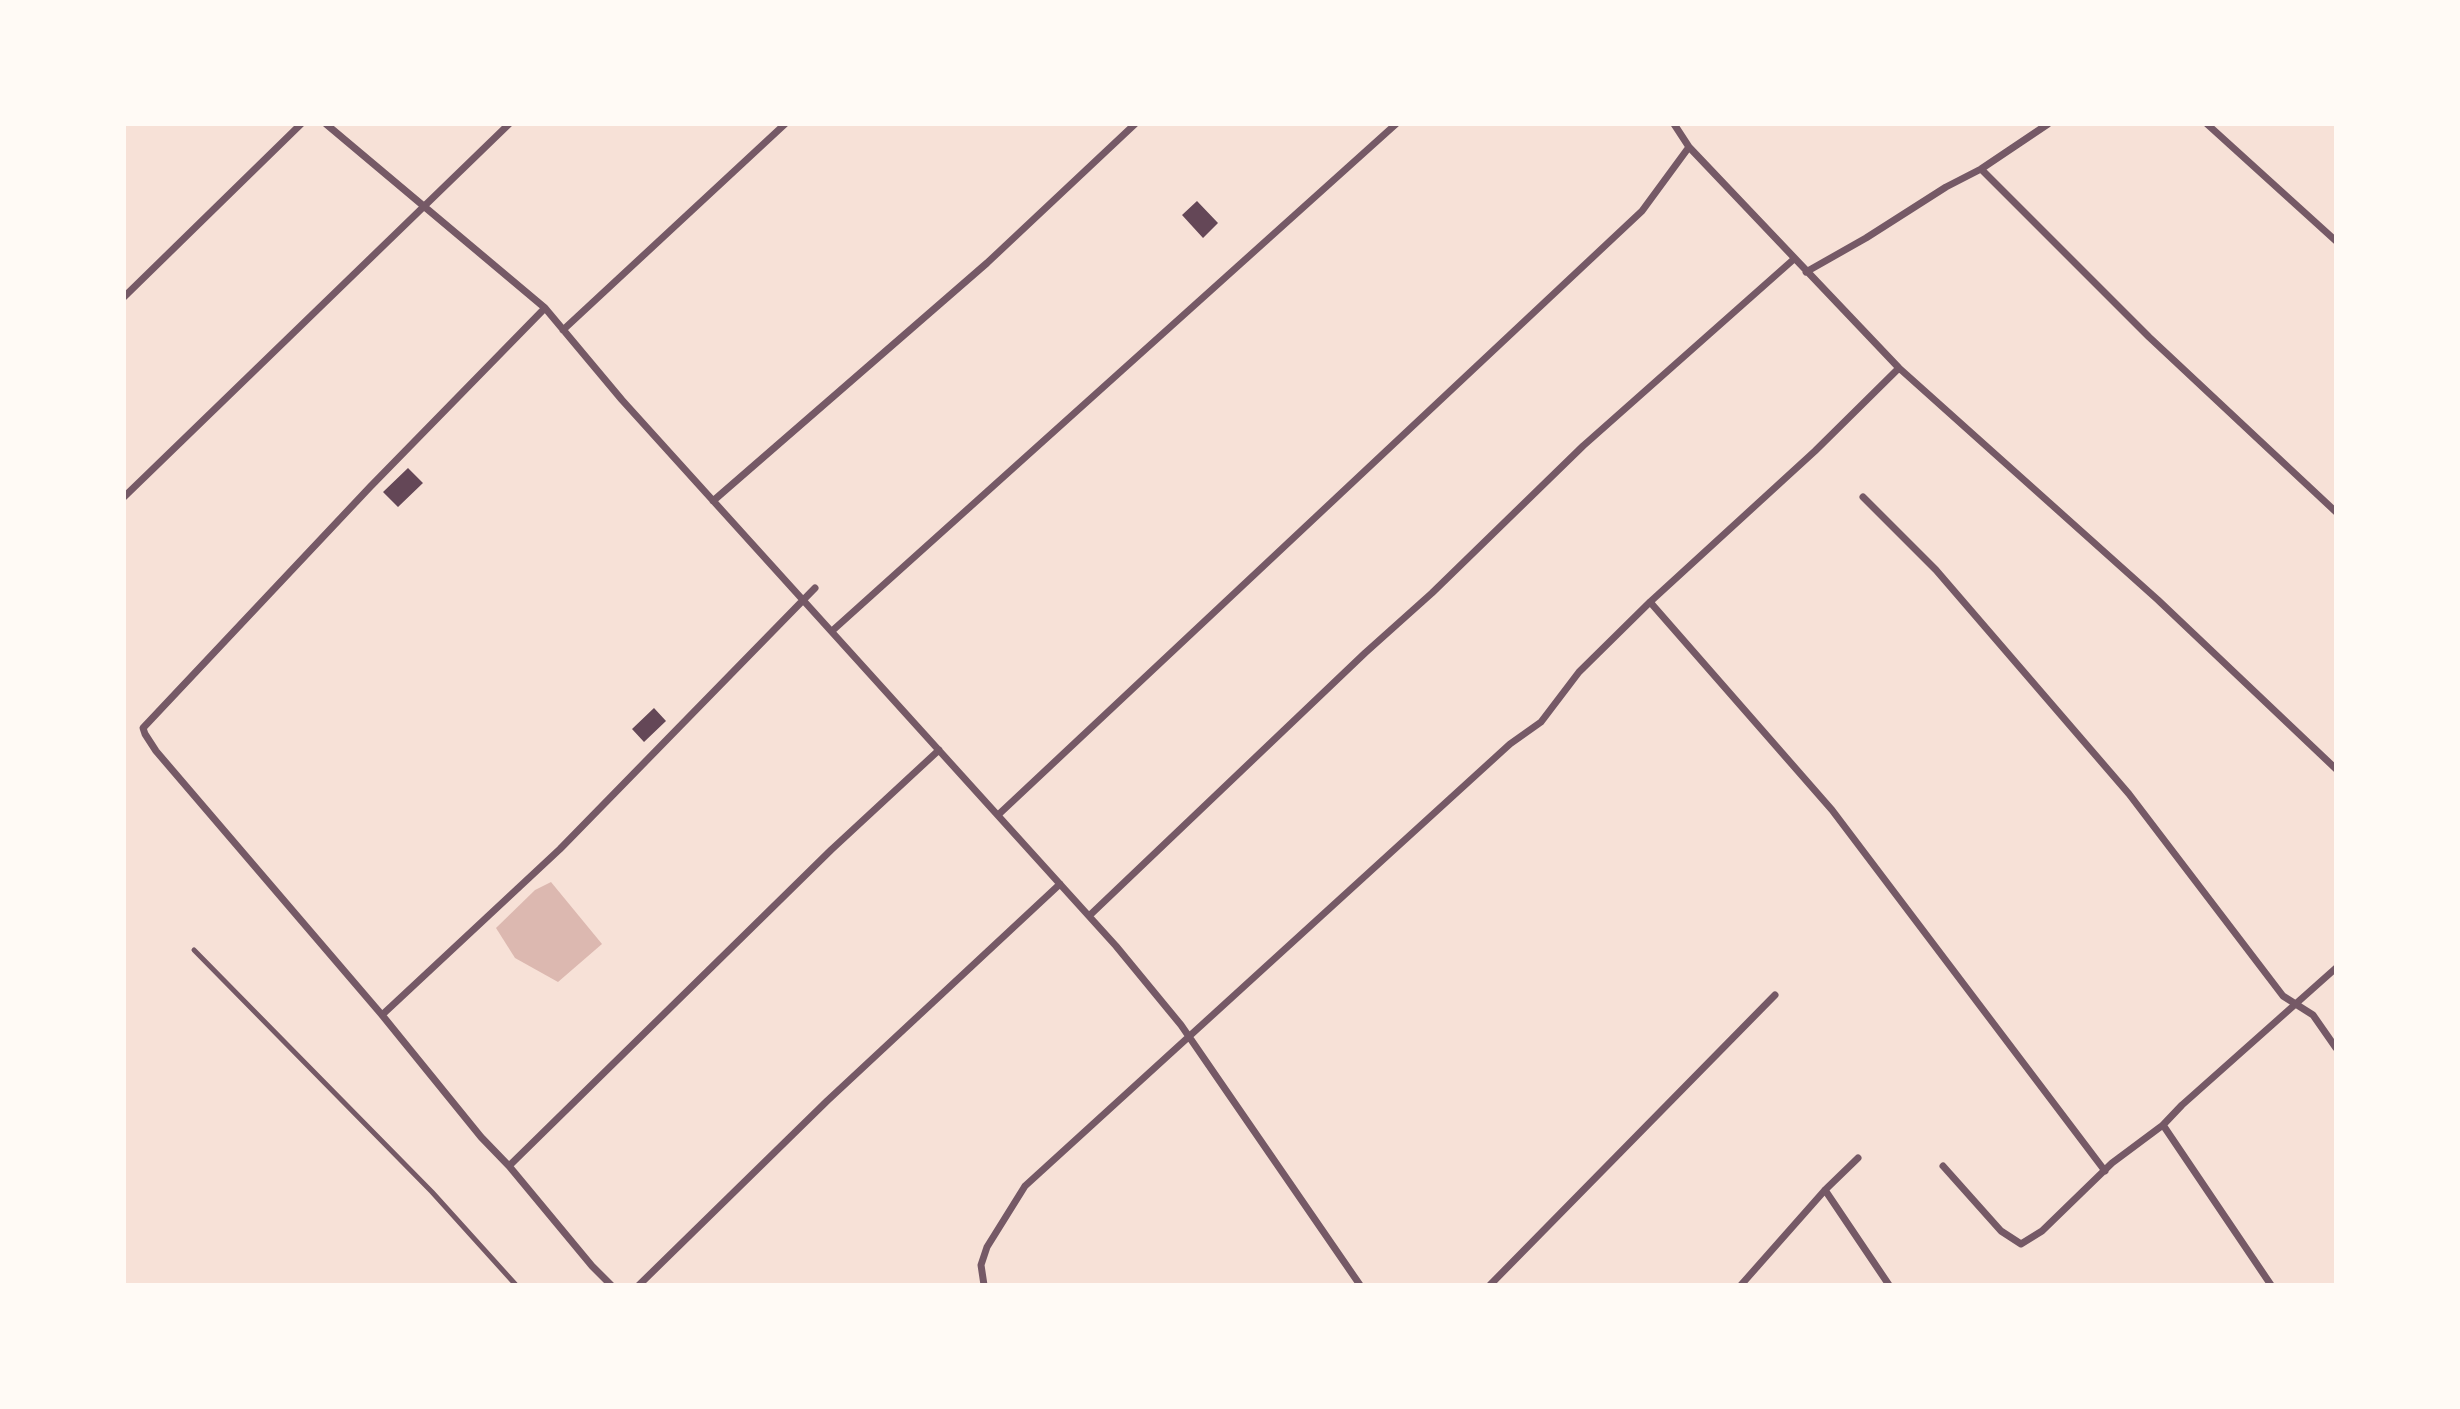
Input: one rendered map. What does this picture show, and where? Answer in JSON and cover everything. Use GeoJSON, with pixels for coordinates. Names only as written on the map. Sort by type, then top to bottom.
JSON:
{"type":"FeatureCollection","features":[{"type":"Feature","properties":{"kind":"street"},"geometry":{"type":"LineString","coordinates":[[124,297],[301,124]]}},
{"type":"Feature","properties":{"kind":"street"},"geometry":{"type":"LineString","coordinates":[[326,124],[545,308],[622,400],[1116,946],[1188,1035],[1360,1285]]}},
{"type":"Feature","properties":{"kind":"street"},"geometry":{"type":"LineString","coordinates":[[124,497],[509,124]]}},
{"type":"Feature","properties":{"kind":"street"},"geometry":{"type":"LineString","coordinates":[[563,330],[785,124]]}},
{"type":"Feature","properties":{"kind":"street"},"geometry":{"type":"LineString","coordinates":[[713,501],[988,263],[1135,124]]}},
{"type":"Feature","properties":{"kind":"street"},"geometry":{"type":"LineString","coordinates":[[832,631],[1396,124]]}},
{"type":"Feature","properties":{"kind":"street"},"geometry":{"type":"LineString","coordinates":[[1674,124],[1689,147],[1899,368],[2158,600],[2336,769]]}},
{"type":"Feature","properties":{"kind":"street"},"geometry":{"type":"LineString","coordinates":[[1806,272],[1946,187],[1981,169],[2048,124]]}},
{"type":"Feature","properties":{"kind":"street"},"geometry":{"type":"LineString","coordinates":[[2207,124],[2336,241]]}},
{"type":"Feature","properties":{"kind":"street"},"geometry":{"type":"LineString","coordinates":[[998,815],[1642,211],[1689,147]]}},
{"type":"Feature","properties":{"kind":"street"},"geometry":{"type":"LineString","coordinates":[[1981,169],[2149,337],[2336,512]]}},
{"type":"Feature","properties":{"kind":"street"},"geometry":{"type":"LineString","coordinates":[[1089,916],[1365,653],[1432,593],[1583,446],[1794,259]]}},
{"type":"Feature","properties":{"kind":"street"},"geometry":{"type":"LineString","coordinates":[[545,308],[370,487],[143,728],[156,751],[382,1015],[481,1137],[611,1285]]}},
{"type":"Feature","properties":{"kind":"street"},"geometry":{"type":"LineString","coordinates":[[984,1285],[981,1265],[987,1247],[1025,1186],[1510,744],[1541,722],[1579,672],[1650,602],[1815,451],[1899,368]]}},
{"type":"Feature","properties":{"kind":"street"},"geometry":{"type":"LineString","coordinates":[[1863,497],[1936,570],[2129,794],[2283,996],[2313,1015],[2336,1048]]}},
{"type":"Feature","properties":{"kind":"street"},"geometry":{"type":"LineString","coordinates":[[382,1015],[560,849],[815,588]]}},
{"type":"Feature","properties":{"kind":"street"},"geometry":{"type":"LineString","coordinates":[[1650,602],[1832,810],[2105,1171]]}},
{"type":"Feature","properties":{"kind":"street"},"geometry":{"type":"LineString","coordinates":[[509,1166],[831,850],[939,750]]}},
{"type":"Feature","properties":{"kind":"street"},"geometry":{"type":"LineString","coordinates":[[639,1285],[827,1101],[1060,884]]}},
{"type":"Feature","properties":{"kind":"street"},"geometry":{"type":"LineString","coordinates":[[1943,1166],[2001,1231],[2021,1244],[2042,1231],[2112,1163],[2163,1125],[2336,968]]}},
{"type":"Feature","properties":{"kind":"street"},"geometry":{"type":"LineString","coordinates":[[1490,1285],[1775,995]]}},
{"type":"Feature","properties":{"kind":"street"},"geometry":{"type":"LineString","coordinates":[[2163,1125],[2271,1285]]}},
{"type":"Feature","properties":{"kind":"street"},"geometry":{"type":"LineString","coordinates":[[1741,1285],[1825,1190],[1858,1158]]}},
{"type":"Feature","properties":{"kind":"street"},"geometry":{"type":"LineString","coordinates":[[1825,1190],[1889,1285]]}},
{"type":"Feature","properties":{"kind":"lane"},"geometry":{"type":"LineString","coordinates":[[194,950],[432,1192],[516,1285]]}},
{"type":"Feature","properties":{"kind":"shaded area"},"geometry":{"type":"Polygon","coordinates":[[[551,882],[602,944],[558,982],[515,958],[496,928],[535,890],[551,882]]]}},
{"type":"Feature","properties":{"kind":"building"},"geometry":{"type":"Polygon","coordinates":[[[1197,201],[1218,223],[1203,238],[1182,215],[1197,201]]]}},
{"type":"Feature","properties":{"kind":"building"},"geometry":{"type":"Polygon","coordinates":[[[408,468],[423,483],[398,507],[383,492],[408,468]]]}},
{"type":"Feature","properties":{"kind":"building"},"geometry":{"type":"Polygon","coordinates":[[[654,708],[666,721],[644,742],[632,729],[654,708]]]}}]}
